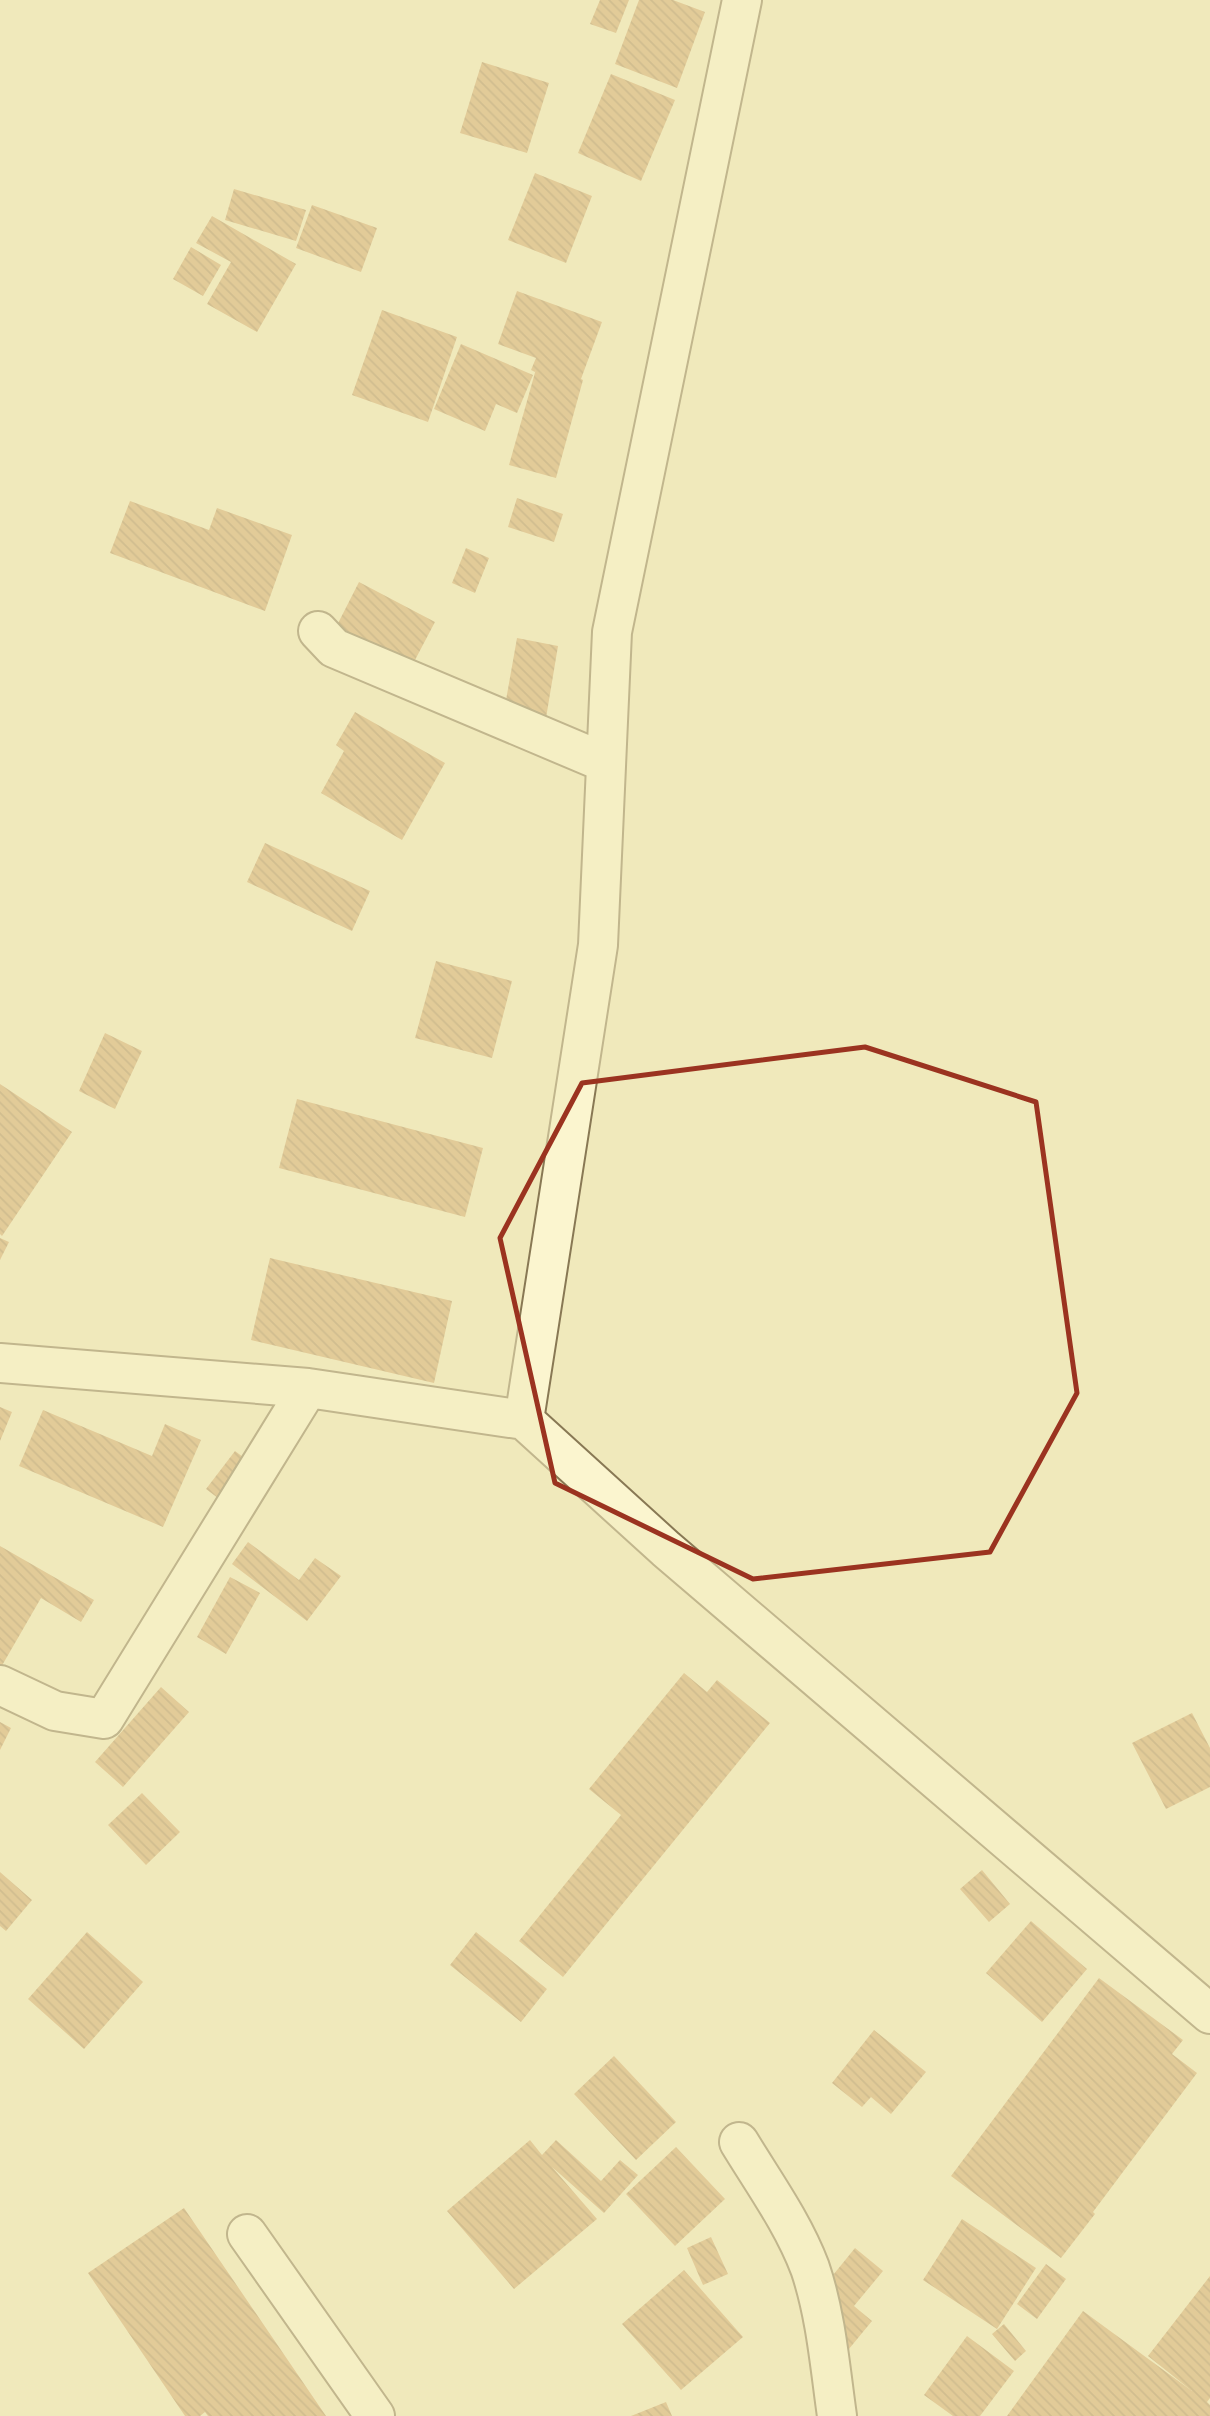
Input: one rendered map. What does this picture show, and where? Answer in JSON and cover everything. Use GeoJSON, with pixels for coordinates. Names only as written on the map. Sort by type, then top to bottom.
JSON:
{"type":"FeatureCollection","features":[{"type":"Feature","properties":{"kind":"street"},"geometry":{"type":"LineString","coordinates":[[524,1420],[598,945],[612,632],[742,0]]}},
{"type":"Feature","properties":{"kind":"street"},"geometry":{"type":"LineString","coordinates":[[318,631],[334,648],[606,763]]}},
{"type":"Feature","properties":{"kind":"street"},"geometry":{"type":"LineString","coordinates":[[0,1363],[308,1388],[524,1420],[666,1549],[1210,2014]]}},
{"type":"Feature","properties":{"kind":"street"},"geometry":{"type":"LineString","coordinates":[[0,1685],[55,1711],[104,1719],[308,1388]]}},
{"type":"Feature","properties":{"kind":"street"},"geometry":{"type":"LineString","coordinates":[[739,2142],[788,2221],[810,2269],[818,2295],[837,2416]]}},
{"type":"Feature","properties":{"kind":"street"},"geometry":{"type":"LineString","coordinates":[[247,2234],[375,2416]]}},
{"type":"Feature","properties":{"kind":"highlighted area"},"geometry":{"type":"Polygon","coordinates":[[[865,1047],[1036,1102],[1077,1393],[990,1552],[753,1579],[555,1483],[500,1238],[582,1083],[865,1047]]]}},
{"type":"Feature","properties":{"kind":"building"},"geometry":{"type":"Polygon","coordinates":[[[600,0],[629,0],[616,33],[590,24],[600,0]]]}},
{"type":"Feature","properties":{"kind":"building"},"geometry":{"type":"Polygon","coordinates":[[[639,0],[673,0],[705,12],[677,88],[615,64],[639,0]]]}},
{"type":"Feature","properties":{"kind":"building"},"geometry":{"type":"Polygon","coordinates":[[[482,62],[549,83],[527,153],[460,133],[482,62]]]}},
{"type":"Feature","properties":{"kind":"building"},"geometry":{"type":"Polygon","coordinates":[[[611,74],[675,100],[641,181],[578,153],[611,74]]]}},
{"type":"Feature","properties":{"kind":"building"},"geometry":{"type":"Polygon","coordinates":[[[535,173],[592,196],[566,263],[508,240],[535,173]]]}},
{"type":"Feature","properties":{"kind":"building"},"geometry":{"type":"Polygon","coordinates":[[[234,189],[306,210],[296,241],[225,220],[234,189]]]}},
{"type":"Feature","properties":{"kind":"building"},"geometry":{"type":"Polygon","coordinates":[[[312,205],[377,228],[361,272],[296,248],[312,205]]]}},
{"type":"Feature","properties":{"kind":"building"},"geometry":{"type":"Polygon","coordinates":[[[212,216],[296,264],[257,332],[207,304],[231,262],[196,243],[212,216]]]}},
{"type":"Feature","properties":{"kind":"building"},"geometry":{"type":"Polygon","coordinates":[[[191,247],[221,265],[203,296],[173,279],[191,247]]]}},
{"type":"Feature","properties":{"kind":"building"},"geometry":{"type":"Polygon","coordinates":[[[517,291],[602,322],[581,379],[583,380],[556,478],[509,465],[536,369],[535,372],[531,370],[536,358],[498,344],[517,291]]]}},
{"type":"Feature","properties":{"kind":"building"},"geometry":{"type":"Polygon","coordinates":[[[382,310],[457,337],[428,422],[352,395],[382,310]]]}},
{"type":"Feature","properties":{"kind":"building"},"geometry":{"type":"Polygon","coordinates":[[[461,344],[533,375],[517,413],[496,404],[485,431],[434,409],[461,344]]]}},
{"type":"Feature","properties":{"kind":"building"},"geometry":{"type":"Polygon","coordinates":[[[517,498],[563,514],[554,542],[508,527],[517,498]]]}},
{"type":"Feature","properties":{"kind":"building"},"geometry":{"type":"Polygon","coordinates":[[[130,501],[209,530],[217,508],[292,535],[265,611],[110,553],[130,501]]]}},
{"type":"Feature","properties":{"kind":"building"},"geometry":{"type":"Polygon","coordinates":[[[466,548],[489,558],[475,593],[452,583],[466,548]]]}},
{"type":"Feature","properties":{"kind":"building"},"geometry":{"type":"Polygon","coordinates":[[[359,582],[435,622],[405,679],[330,639],[359,582]]]}},
{"type":"Feature","properties":{"kind":"building"},"geometry":{"type":"Polygon","coordinates":[[[517,638],[558,646],[545,724],[503,717],[517,638]]]}},
{"type":"Feature","properties":{"kind":"building"},"geometry":{"type":"Polygon","coordinates":[[[355,712],[445,763],[402,840],[321,793],[344,751],[336,745],[355,712]]]}},
{"type":"Feature","properties":{"kind":"building"},"geometry":{"type":"Polygon","coordinates":[[[265,843],[370,891],[352,931],[247,882],[265,843]]]}},
{"type":"Feature","properties":{"kind":"building"},"geometry":{"type":"Polygon","coordinates":[[[436,961],[512,981],[492,1058],[415,1038],[436,961]]]}},
{"type":"Feature","properties":{"kind":"building"},"geometry":{"type":"Polygon","coordinates":[[[105,1033],[142,1051],[115,1109],[79,1091],[105,1033]]]}},
{"type":"Feature","properties":{"kind":"building"},"geometry":{"type":"Polygon","coordinates":[[[0,1084],[72,1132],[2,1236],[0,1234],[0,1084]]]}},
{"type":"Feature","properties":{"kind":"building"},"geometry":{"type":"Polygon","coordinates":[[[297,1099],[483,1148],[465,1217],[279,1168],[297,1099]]]}},
{"type":"Feature","properties":{"kind":"building"},"geometry":{"type":"Polygon","coordinates":[[[0,1238],[9,1242],[0,1260],[0,1238]]]}},
{"type":"Feature","properties":{"kind":"building"},"geometry":{"type":"Polygon","coordinates":[[[270,1258],[452,1301],[434,1383],[251,1340],[270,1258]]]}},
{"type":"Feature","properties":{"kind":"building"},"geometry":{"type":"Polygon","coordinates":[[[0,1407],[12,1412],[0,1441],[0,1407]]]}},
{"type":"Feature","properties":{"kind":"building"},"geometry":{"type":"Polygon","coordinates":[[[43,1410],[152,1456],[165,1424],[201,1440],[163,1527],[19,1466],[43,1410]]]}},
{"type":"Feature","properties":{"kind":"building"},"geometry":{"type":"Polygon","coordinates":[[[235,1451],[275,1481],[247,1520],[206,1489],[235,1451]]]}},
{"type":"Feature","properties":{"kind":"building"},"geometry":{"type":"Polygon","coordinates":[[[248,1542],[299,1580],[315,1558],[341,1576],[307,1621],[232,1564],[248,1542]]]}},
{"type":"Feature","properties":{"kind":"building"},"geometry":{"type":"Polygon","coordinates":[[[0,1546],[94,1600],[81,1622],[41,1598],[0,1669],[0,1546]]]}},
{"type":"Feature","properties":{"kind":"building"},"geometry":{"type":"Polygon","coordinates":[[[230,1577],[260,1593],[226,1654],[197,1637],[230,1577]]]}},
{"type":"Feature","properties":{"kind":"building"},"geometry":{"type":"Polygon","coordinates":[[[684,1673],[707,1692],[717,1680],[770,1723],[563,1977],[519,1941],[621,1815],[589,1789],[684,1673]]]}},
{"type":"Feature","properties":{"kind":"building"},"geometry":{"type":"Polygon","coordinates":[[[161,1687],[189,1712],[123,1787],[95,1762],[161,1687]]]}},
{"type":"Feature","properties":{"kind":"building"},"geometry":{"type":"Polygon","coordinates":[[[1192,1713],[1210,1748],[1210,1787],[1166,1809],[1132,1743],[1192,1713]]]}},
{"type":"Feature","properties":{"kind":"building"},"geometry":{"type":"Polygon","coordinates":[[[0,1722],[11,1728],[0,1750],[0,1722]]]}},
{"type":"Feature","properties":{"kind":"building"},"geometry":{"type":"Polygon","coordinates":[[[142,1793],[180,1832],[146,1865],[108,1825],[142,1793]]]}},
{"type":"Feature","properties":{"kind":"building"},"geometry":{"type":"Polygon","coordinates":[[[982,1870],[1010,1904],[989,1922],[960,1889],[982,1870]]]}},
{"type":"Feature","properties":{"kind":"building"},"geometry":{"type":"Polygon","coordinates":[[[0,1872],[32,1900],[6,1931],[0,1926],[0,1872]]]}},
{"type":"Feature","properties":{"kind":"building"},"geometry":{"type":"Polygon","coordinates":[[[1031,1921],[1087,1969],[1042,2022],[986,1973],[1031,1921]]]}},
{"type":"Feature","properties":{"kind":"building"},"geometry":{"type":"Polygon","coordinates":[[[87,1932],[143,1982],[84,2049],[28,1999],[87,1932]]]}},
{"type":"Feature","properties":{"kind":"building"},"geometry":{"type":"Polygon","coordinates":[[[476,1932],[547,1989],[521,2022],[450,1965],[476,1932]]]}},
{"type":"Feature","properties":{"kind":"building"},"geometry":{"type":"Polygon","coordinates":[[[1099,1978],[1183,2040],[1172,2054],[1197,2073],[1061,2258],[951,2176],[1099,1978]]]}},
{"type":"Feature","properties":{"kind":"building"},"geometry":{"type":"Polygon","coordinates":[[[874,2030],[926,2072],[891,2114],[871,2097],[862,2107],[832,2083],[874,2030]]]}},
{"type":"Feature","properties":{"kind":"building"},"geometry":{"type":"Polygon","coordinates":[[[614,2056],[676,2122],[636,2160],[574,2094],[614,2056]]]}},
{"type":"Feature","properties":{"kind":"building"},"geometry":{"type":"Polygon","coordinates":[[[530,2140],[542,2155],[556,2140],[601,2181],[620,2160],[638,2175],[604,2213],[552,2167],[597,2219],[514,2289],[447,2211],[530,2140]]]}},
{"type":"Feature","properties":{"kind":"building"},"geometry":{"type":"Polygon","coordinates":[[[676,2147],[725,2199],[675,2246],[626,2194],[676,2147]]]}},
{"type":"Feature","properties":{"kind":"building"},"geometry":{"type":"Polygon","coordinates":[[[184,2208],[326,2416],[208,2416],[205,2412],[200,2416],[185,2416],[88,2273],[184,2208]]]}},
{"type":"Feature","properties":{"kind":"building"},"geometry":{"type":"Polygon","coordinates":[[[962,2219],[1036,2268],[997,2329],[923,2280],[962,2219]]]}},
{"type":"Feature","properties":{"kind":"building"},"geometry":{"type":"Polygon","coordinates":[[[711,2237],[728,2274],[703,2285],[687,2248],[711,2237]]]}},
{"type":"Feature","properties":{"kind":"building"},"geometry":{"type":"Polygon","coordinates":[[[855,2248],[883,2271],[854,2306],[872,2321],[844,2355],[816,2296],[855,2248]]]}},
{"type":"Feature","properties":{"kind":"building"},"geometry":{"type":"Polygon","coordinates":[[[1046,2264],[1066,2279],[1037,2319],[1017,2304],[1046,2264]]]}},
{"type":"Feature","properties":{"kind":"building"},"geometry":{"type":"Polygon","coordinates":[[[684,2270],[743,2337],[681,2390],[622,2324],[684,2270]]]}},
{"type":"Feature","properties":{"kind":"building"},"geometry":{"type":"Polygon","coordinates":[[[1210,2276],[1210,2398],[1207,2402],[1210,2405],[1210,2416],[1007,2416],[1083,2311],[1192,2391],[1148,2356],[1210,2276]]]}},
{"type":"Feature","properties":{"kind":"building"},"geometry":{"type":"Polygon","coordinates":[[[1004,2324],[1026,2351],[1015,2361],[992,2334],[1004,2324]]]}},
{"type":"Feature","properties":{"kind":"building"},"geometry":{"type":"Polygon","coordinates":[[[967,2336],[1014,2371],[980,2416],[953,2416],[924,2395],[967,2336]]]}},
{"type":"Feature","properties":{"kind":"building"},"geometry":{"type":"Polygon","coordinates":[[[666,2402],[672,2416],[631,2416],[666,2402]]]}}]}
